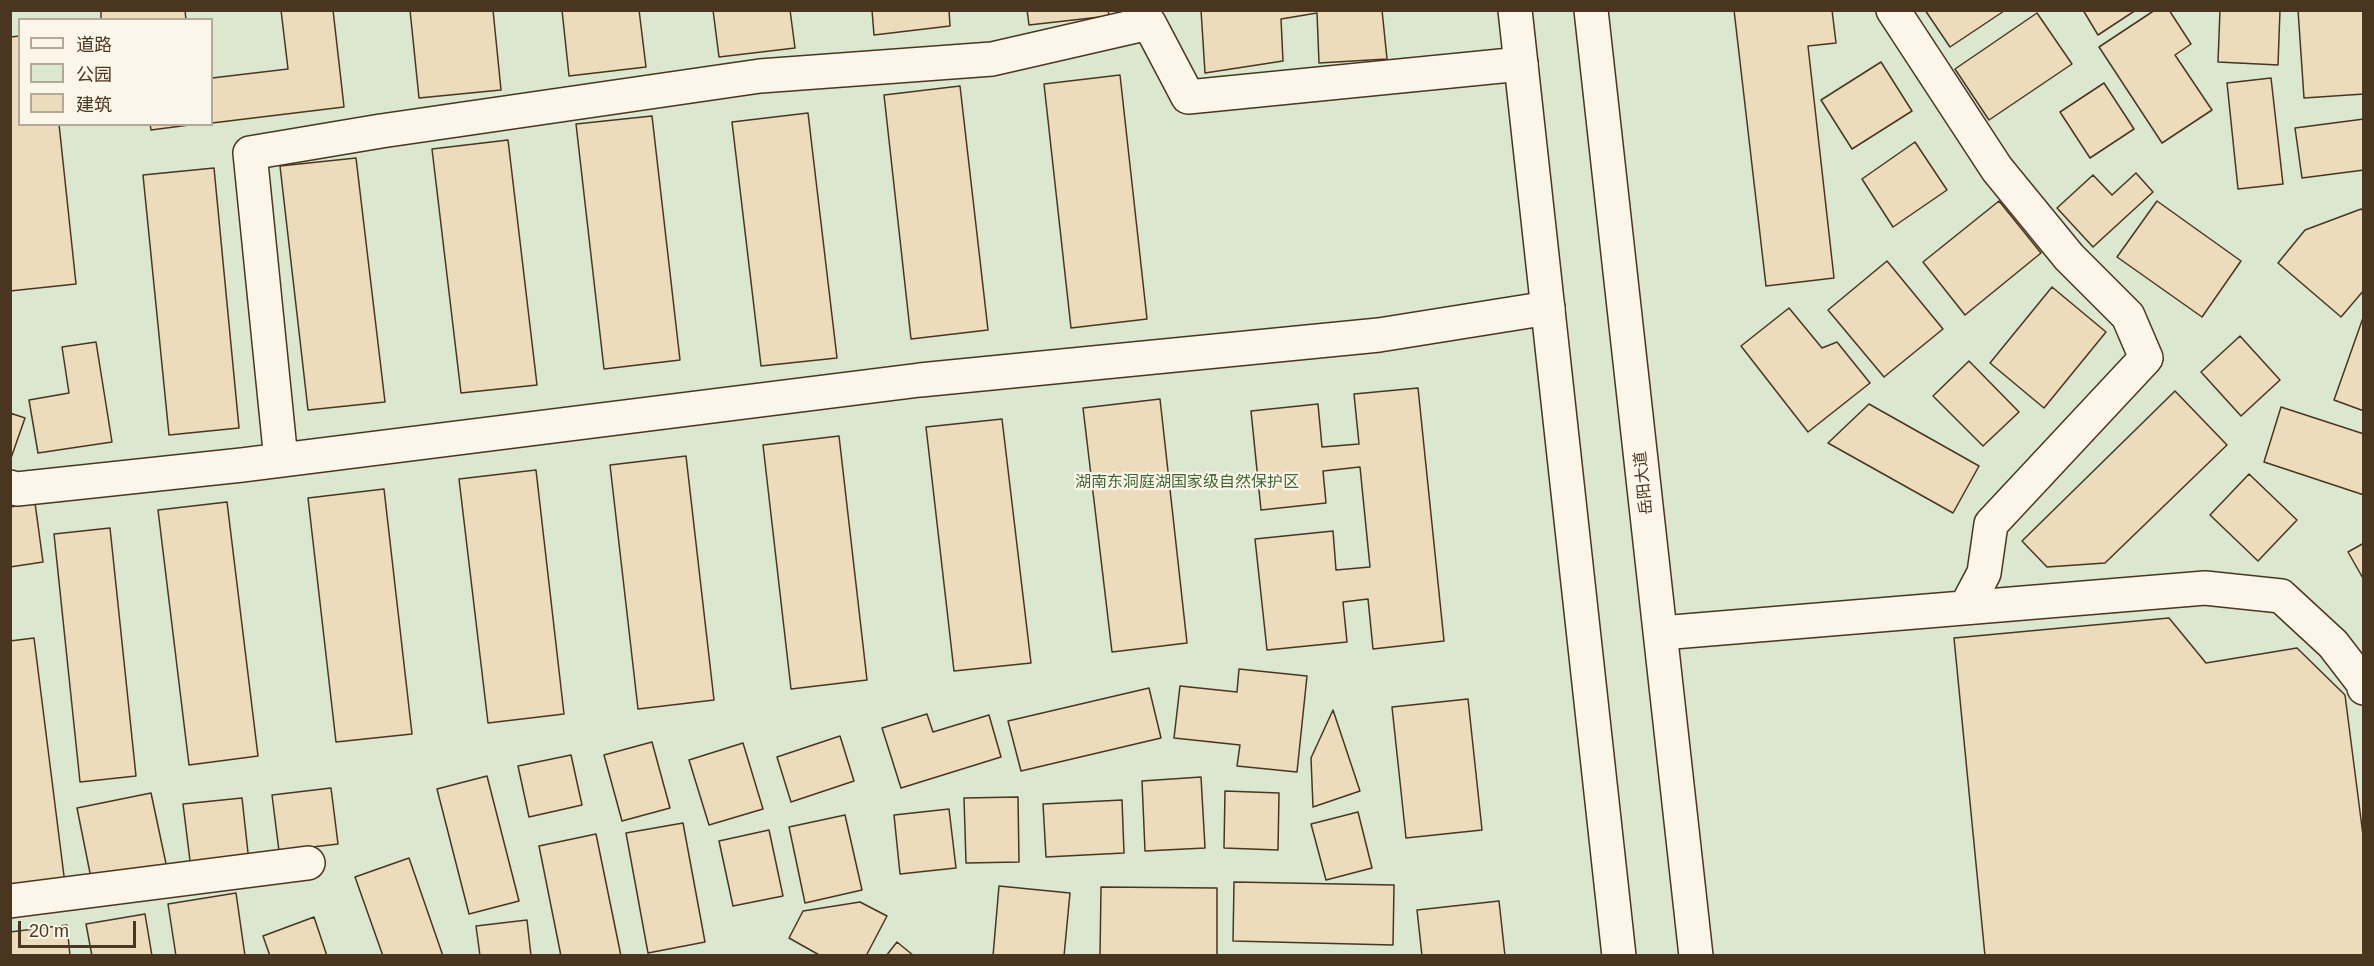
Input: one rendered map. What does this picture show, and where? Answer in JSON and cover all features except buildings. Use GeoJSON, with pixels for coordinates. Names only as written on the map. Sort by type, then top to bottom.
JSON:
{"type":"FeatureCollection","features":[{"type":"Feature","properties":{"kind":"street"},"geometry":{"type":"LineString","coordinates":[[1515,10],[1619,956]]}},
{"type":"Feature","properties":{"kind":"street","name":"岳阳大道"},"geometry":{"type":"LineString","coordinates":[[1591,10],[1696,956]]}},
{"type":"Feature","properties":{"kind":"street"},"geometry":{"type":"LineString","coordinates":[[1893,10],[1997,169],[2070,257],[2128,316],[2146,358],[1991,525],[1984,573],[1966,607]]}},
{"type":"Feature","properties":{"kind":"street"},"geometry":{"type":"LineString","coordinates":[[281,460],[250,153],[392,129],[760,76],[992,59],[1149,23],[1188,97],[1521,64]]}},
{"type":"Feature","properties":{"kind":"street"},"geometry":{"type":"LineString","coordinates":[[10,487],[16,489],[281,460],[920,380],[1379,336],[1548,308]]}},
{"type":"Feature","properties":{"kind":"street"},"geometry":{"type":"LineString","coordinates":[[1661,633],[2205,588],[2281,596],[2333,644],[2363,683],[2364,688]]}},
{"type":"Feature","properties":{"kind":"street"},"geometry":{"type":"LineString","coordinates":[[10,902],[308,863]]}},
{"type":"Feature","properties":{"kind":"green space","name":"湖南东洞庭湖国家级自然保护区"},"geometry":{"type":"Polygon","coordinates":[[[10,11],[2363,11],[2363,955],[11,955],[10,11]]]}}]}
